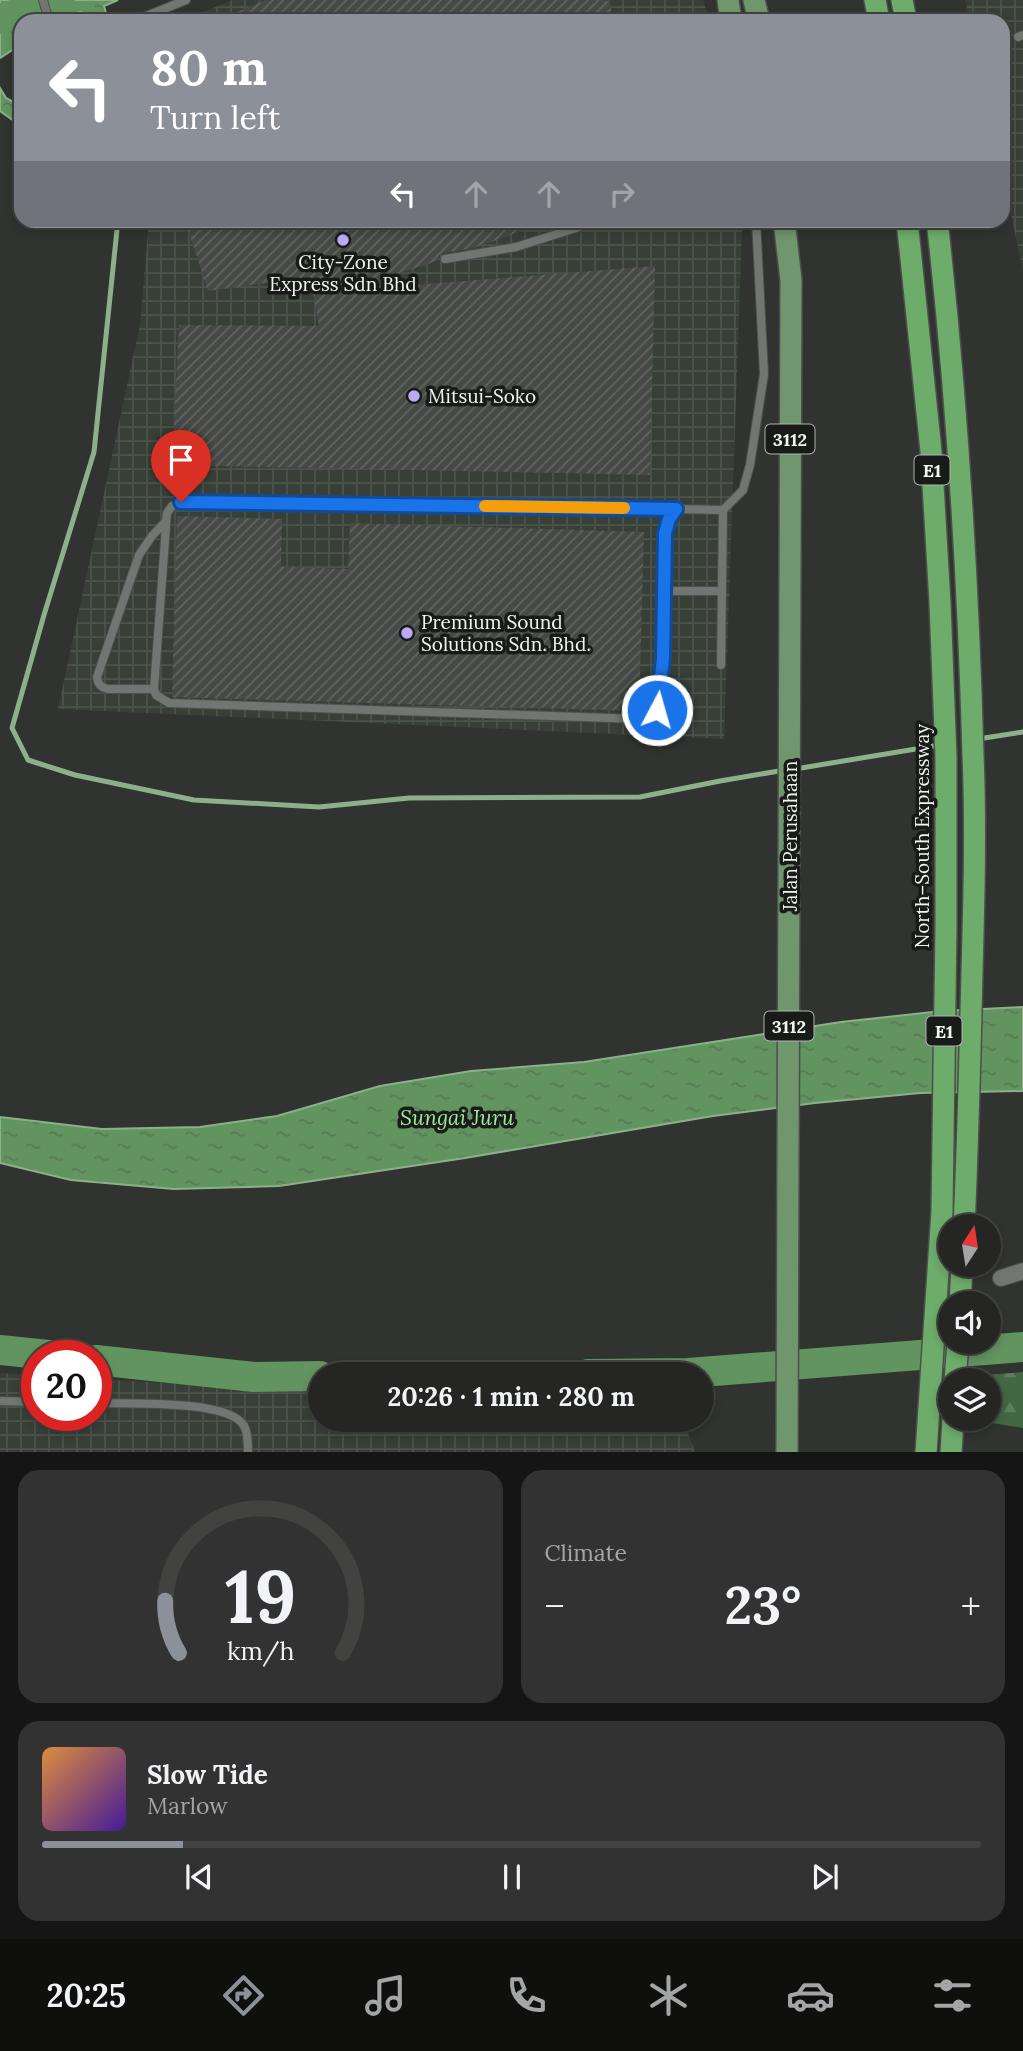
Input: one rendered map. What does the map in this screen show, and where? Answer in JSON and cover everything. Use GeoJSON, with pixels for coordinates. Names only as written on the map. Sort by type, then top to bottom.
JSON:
{"type":"FeatureCollection","features":[{"type":"Feature","properties":{"kind":"highway","name":"North–South Expressway"},"geometry":{"type":"LineString","coordinates":[[908,228],[930,451],[946,757],[942,1211],[926,1452]]}},
{"type":"Feature","properties":{"kind":"highway","name":"E1"},"geometry":{"type":"LineString","coordinates":[[938,228],[951,356],[968,603],[973,756],[973,925],[965,1214]]}},
{"type":"Feature","properties":{"kind":"highway"},"geometry":{"type":"LineString","coordinates":[[951,1452],[952,1431]]}},
{"type":"Feature","properties":{"kind":"main road","name":"Jalan Perusahaan"},"geometry":{"type":"LineString","coordinates":[[785,228],[791,280],[787,1452]]}},
{"type":"Feature","properties":{"kind":"street"},"geometry":{"type":"LineString","coordinates":[[1001,1278],[1023,1270]]}},
{"type":"Feature","properties":{"kind":"lane"},"geometry":{"type":"LineString","coordinates":[[151,14],[186,0]]}},
{"type":"Feature","properties":{"kind":"lane"},"geometry":{"type":"LineString","coordinates":[[445,259],[516,247],[576,228]]}},
{"type":"Feature","properties":{"kind":"lane"},"geometry":{"type":"LineString","coordinates":[[721,665],[723,510],[743,490],[750,465],[764,374],[757,228]]}},
{"type":"Feature","properties":{"kind":"lane"},"geometry":{"type":"LineString","coordinates":[[676,509],[669,519],[665,533],[663,659],[657,710],[652,716],[638,719],[169,703],[156,695],[154,689],[167,513],[172,506],[181,502],[676,509],[723,510]]}},
{"type":"Feature","properties":{"kind":"lane"},"geometry":{"type":"LineString","coordinates":[[154,689],[108,690],[101,687],[97,677],[139,555],[166,521]]}},
{"type":"Feature","properties":{"kind":"lane"},"geometry":{"type":"LineString","coordinates":[[666,592],[722,591]]}},
{"type":"Feature","properties":{"kind":"lane"},"geometry":{"type":"LineString","coordinates":[[0,1401],[21,1402]]}},
{"type":"Feature","properties":{"kind":"lane"},"geometry":{"type":"LineString","coordinates":[[112,1403],[198,1406],[233,1415],[244,1425],[248,1452]]}},
{"type":"Feature","properties":{"kind":"shaded area"},"geometry":{"type":"Polygon","coordinates":[[[232,0],[703,0],[708,14],[199,14],[232,0]]]}},
{"type":"Feature","properties":{"kind":"shaded area"},"geometry":{"type":"Polygon","coordinates":[[[965,0],[1023,0],[1023,271],[1010,209],[1010,14],[968,14],[965,0]]]}},
{"type":"Feature","properties":{"kind":"shaded area"},"geometry":{"type":"Polygon","coordinates":[[[148,228],[741,228],[724,739],[58,709],[140,324],[148,228]]]}},
{"type":"Feature","properties":{"kind":"shaded area"},"geometry":{"type":"Polygon","coordinates":[[[0,1373],[21,1374],[21,1431],[112,1431],[112,1380],[308,1390],[308,1432],[688,1432],[695,1452],[0,1452],[0,1373]]]}},
{"type":"Feature","properties":{"kind":"green space"},"geometry":{"type":"Polygon","coordinates":[[[1023,1372],[1023,1428],[1001,1424],[1001,1374],[1023,1372]]]}},
{"type":"Feature","properties":{"kind":"water"},"geometry":{"type":"Polygon","coordinates":[[[0,0],[19,0],[28,14],[14,14],[14,49],[0,58],[0,0]]]}},
{"type":"Feature","properties":{"kind":"water"},"geometry":{"type":"Polygon","coordinates":[[[61,0],[118,0],[104,6],[106,14],[64,14],[61,0]]]}},
{"type":"Feature","properties":{"kind":"water"},"geometry":{"type":"Polygon","coordinates":[[[0,88],[6,98],[14,102],[14,121],[0,111],[0,88]]]}},
{"type":"Feature","properties":{"kind":"water","name":"Sungai Juru"},"geometry":{"type":"Polygon","coordinates":[[[1023,1007],[1023,1091],[920,1093],[713,1116],[279,1186],[174,1189],[71,1180],[0,1163],[0,1117],[102,1129],[200,1127],[277,1116],[380,1086],[471,1071],[584,1062],[841,1022],[942,1011],[1023,1007]]]}},
{"type":"Feature","properties":{"kind":"building"},"geometry":{"type":"Polygon","coordinates":[[[266,0],[607,0],[613,14],[232,14],[266,0]]]}},
{"type":"Feature","properties":{"kind":"building","name":"Mitsui-Soko"},"geometry":{"type":"Polygon","coordinates":[[[188,228],[531,228],[474,248],[443,253],[439,260],[361,287],[362,289],[655,266],[650,475],[172,465],[179,325],[319,326],[310,277],[208,291],[188,228]]]}},
{"type":"Feature","properties":{"kind":"building","name":"Premium Sound Solutions Sdn. Bhd."},"geometry":{"type":"Polygon","coordinates":[[[177,516],[282,519],[281,567],[348,569],[350,523],[644,532],[639,711],[172,697],[177,516]]]}},
{"type":"Feature","properties":{"kind":"waterway"},"geometry":{"type":"LineString","coordinates":[[16,14],[60,0]]}},
{"type":"Feature","properties":{"kind":"waterway"},"geometry":{"type":"LineString","coordinates":[[0,19],[14,15]]}},
{"type":"Feature","properties":{"kind":"waterway"},"geometry":{"type":"LineString","coordinates":[[117,228],[94,452],[12,728],[28,760],[75,775],[194,800],[319,807],[409,798],[640,797],[785,770]]}},
{"type":"Feature","properties":{"kind":"waterway"},"geometry":{"type":"LineString","coordinates":[[978,739],[1023,732]]}},
{"type":"Feature","properties":{"kind":"waterway"},"geometry":{"type":"LineString","coordinates":[[795,769],[940,745]]}},
{"type":"Feature","properties":{"kind":"waterway"},"geometry":{"type":"LineString","coordinates":[[714,1371],[1023,1347]]}},
{"type":"Feature","properties":{"kind":"waterway"},"geometry":{"type":"LineString","coordinates":[[0,1350],[21,1352]]}},
{"type":"Feature","properties":{"kind":"waterway"},"geometry":{"type":"LineString","coordinates":[[112,1362],[254,1377],[308,1376]]}},
{"type":"Feature","properties":{"kind":"slow traffic"},"geometry":{"type":"LineString","coordinates":[[485,506],[624,508]]}},
{"type":"Feature","properties":{"kind":"place","name":"City-Zone Express Sdn Bhd"},"geometry":{"type":"Point","coordinates":[343,240]}},
{"type":"Feature","properties":{"kind":"place","name":"Mitsui-Soko"},"geometry":{"type":"Point","coordinates":[414,396]}},
{"type":"Feature","properties":{"kind":"place","name":"Premium Sound Solutions Sdn. Bhd."},"geometry":{"type":"Point","coordinates":[407,633]}},
{"type":"Feature","properties":{"kind":"route"},"geometry":{"type":"LineString","coordinates":[[181,502],[676,509],[669,519],[665,533],[663,659],[657,710]]}}]}
